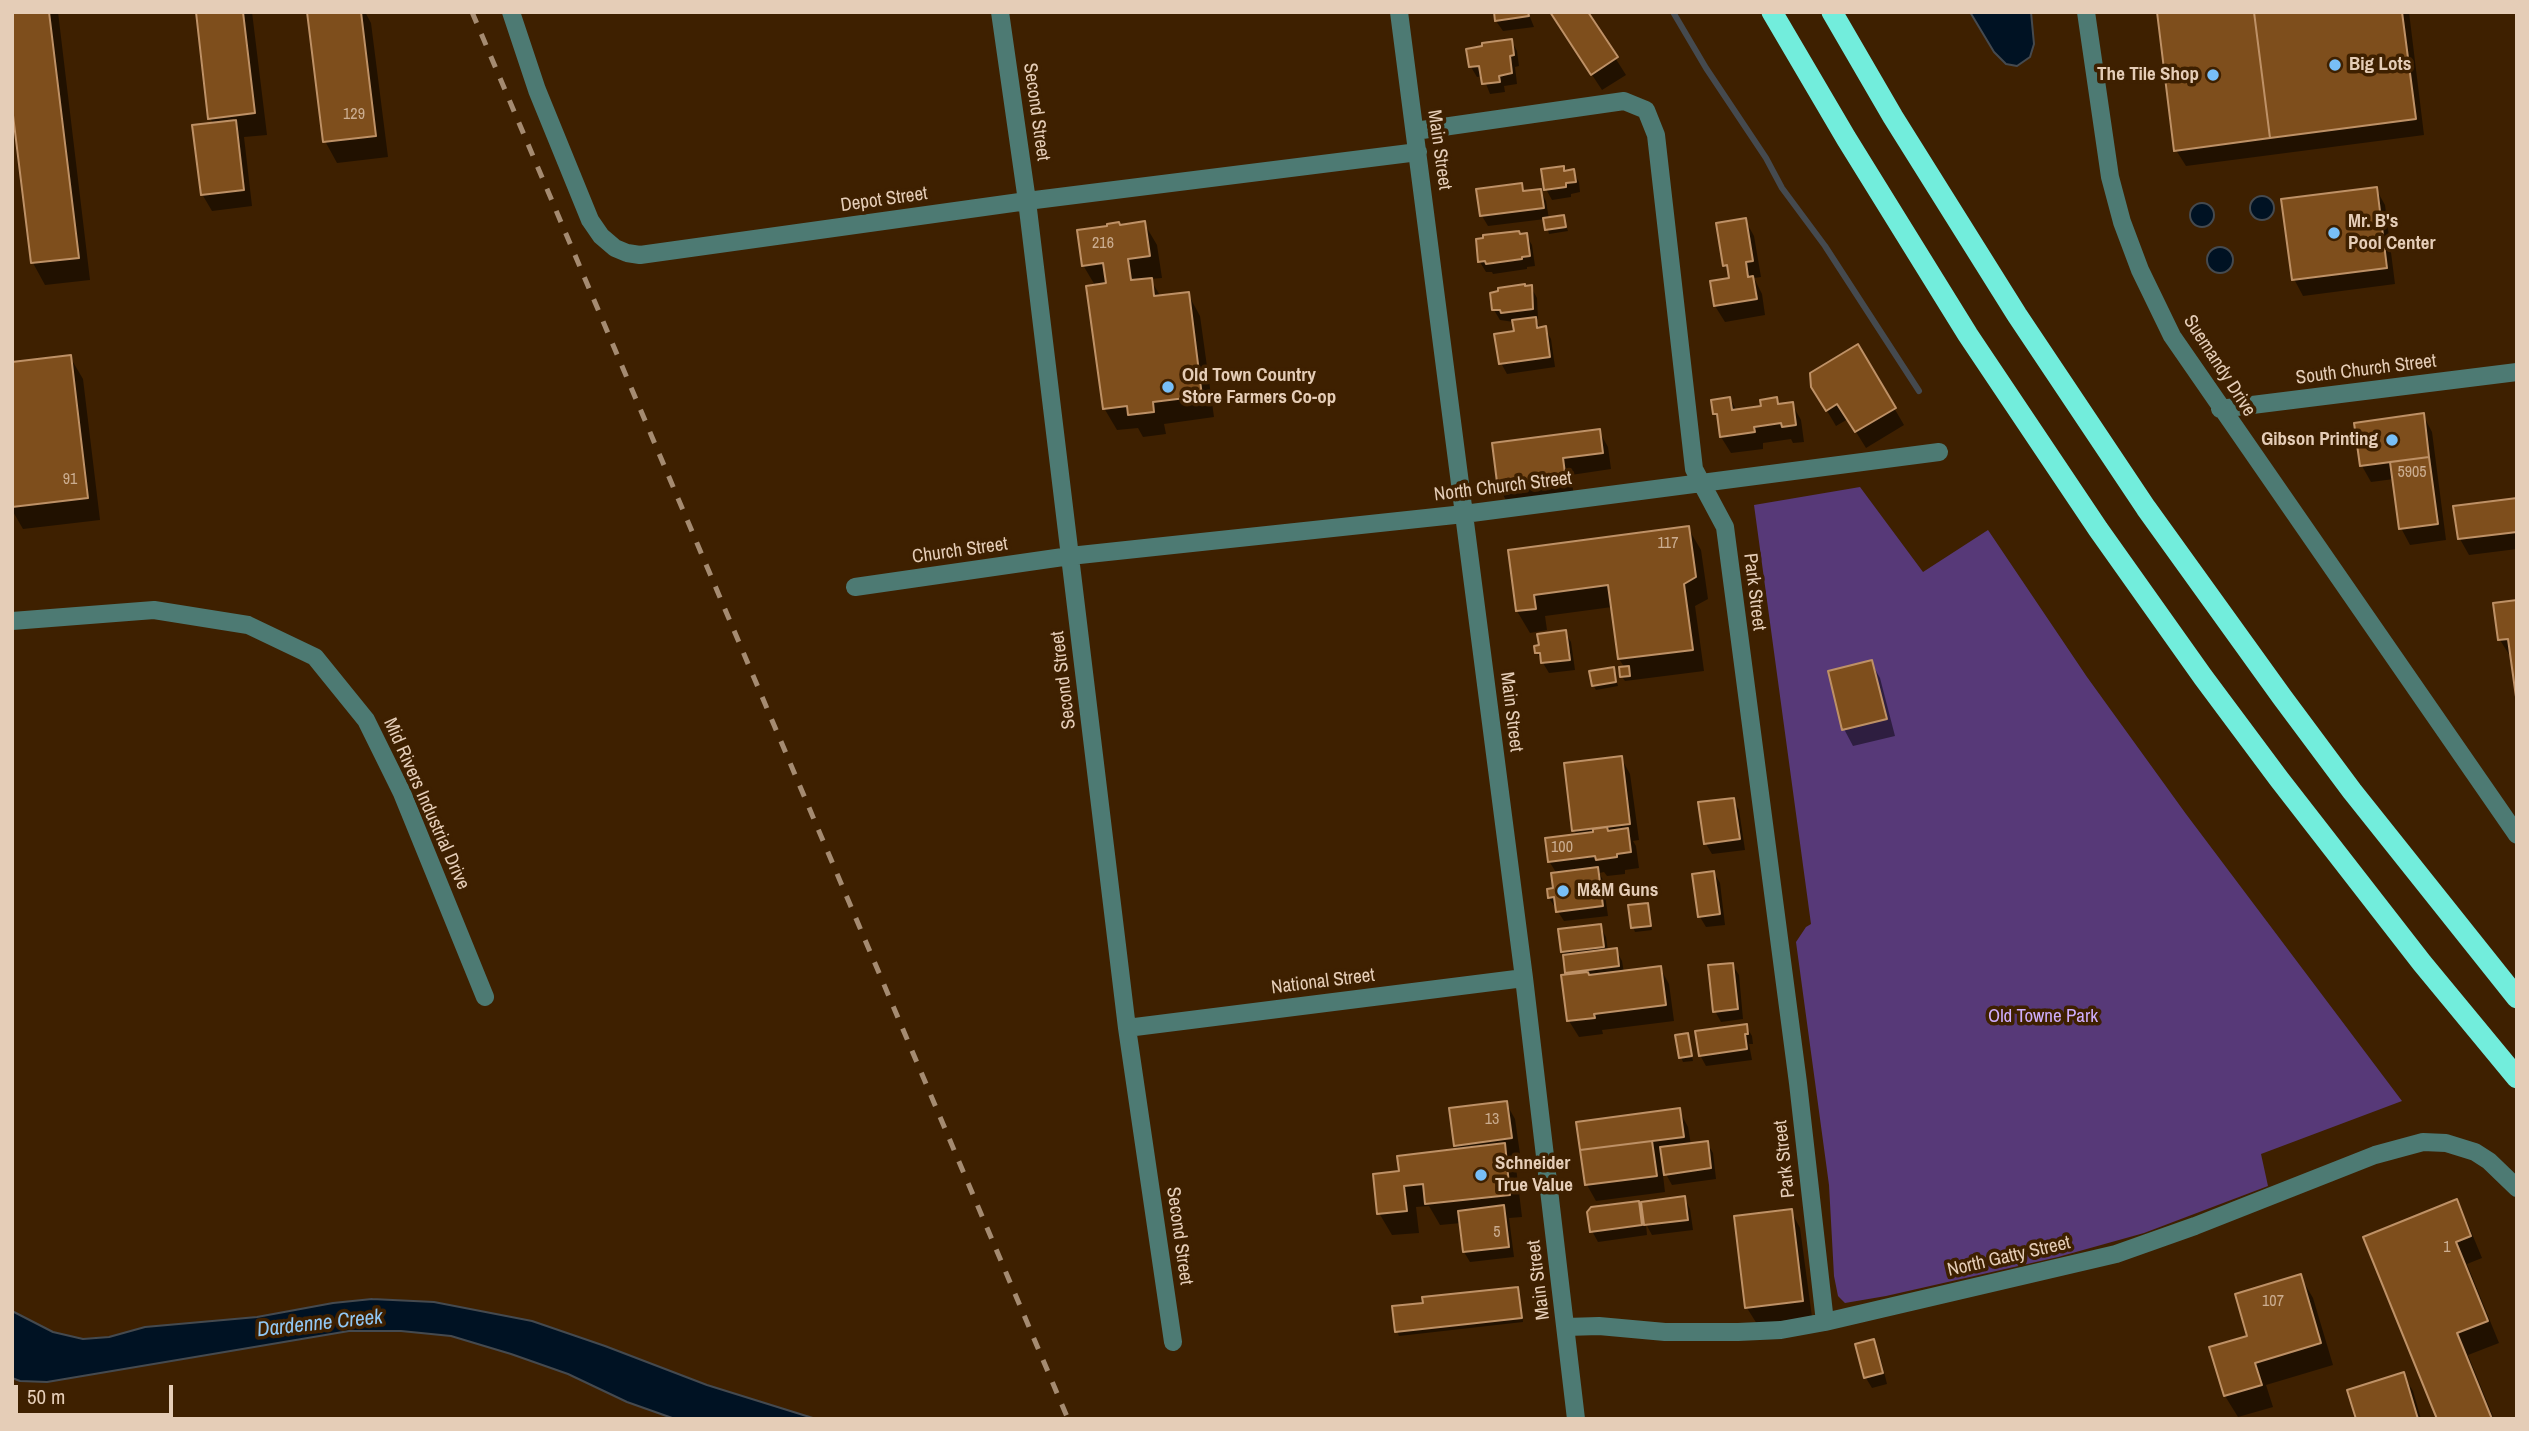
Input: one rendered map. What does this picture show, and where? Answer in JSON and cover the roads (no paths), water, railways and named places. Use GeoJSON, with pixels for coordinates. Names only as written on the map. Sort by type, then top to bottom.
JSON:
{"type":"FeatureCollection","features":[{"type":"Feature","properties":{"kind":"highway"},"geometry":{"type":"LineString","coordinates":[[1767,12],[1778,22],[1954,313],[2098,529],[2203,677],[2302,809],[2422,963],[2517,1078]]}},
{"type":"Feature","properties":{"kind":"highway"},"geometry":{"type":"LineString","coordinates":[[1832,12],[1893,117],[1997,284],[2146,508],[2344,780],[2517,998]]}},
{"type":"Feature","properties":{"kind":"street","name":"Depot Street"},"geometry":{"type":"LineString","coordinates":[[511,12],[537,90],[590,220],[601,236],[615,248],[627,253],[640,255],[1027,201],[1418,152]]}},
{"type":"Feature","properties":{"kind":"street","name":"Second Street"},"geometry":{"type":"LineString","coordinates":[[1000,12],[1027,201],[1127,1028],[1173,1342]]}},
{"type":"Feature","properties":{"kind":"street","name":"Main Street"},"geometry":{"type":"LineString","coordinates":[[1399,12],[1524,978],[1577,1419]]}},
{"type":"Feature","properties":{"kind":"street","name":"Suemandy Drive"},"geometry":{"type":"LineString","coordinates":[[2086,12],[2110,177],[2122,222],[2140,270],[2172,336],[2517,835]]}},
{"type":"Feature","properties":{"kind":"street","name":"Park Street"},"geometry":{"type":"LineString","coordinates":[[1415,131],[1624,100],[1646,110],[1657,135],[1694,469],[1725,527],[1798,1083],[1825,1322]]}},
{"type":"Feature","properties":{"kind":"street","name":"South Church Street"},"geometry":{"type":"LineString","coordinates":[[2220,409],[2517,372]]}},
{"type":"Feature","properties":{"kind":"street","name":"North Church Street"},"geometry":{"type":"LineString","coordinates":[[1070,556],[1464,513],[1940,452]]}},
{"type":"Feature","properties":{"kind":"street","name":"Church Street"},"geometry":{"type":"LineString","coordinates":[[855,587],[1070,556]]}},
{"type":"Feature","properties":{"kind":"street","name":"Mid Rivers Industrial Drive"},"geometry":{"type":"LineString","coordinates":[[12,621],[154,610],[248,625],[315,657],[366,720],[402,793],[485,997]]}},
{"type":"Feature","properties":{"kind":"street","name":"National Street"},"geometry":{"type":"LineString","coordinates":[[1127,1028],[1524,978]]}},
{"type":"Feature","properties":{"kind":"street","name":"North Gatty Street"},"geometry":{"type":"LineString","coordinates":[[1566,1327],[1599,1326],[1665,1332],[1738,1332],[1781,1330],[1825,1322],[2116,1254],[2383,1152],[2423,1142],[2446,1143],[2475,1152],[2489,1161],[2517,1188]]}},
{"type":"Feature","properties":{"kind":"water"},"geometry":{"type":"Polygon","coordinates":[[[1970,12],[2031,12],[2034,44],[2030,57],[2017,66],[2006,64],[1994,52],[1970,12]]]}},
{"type":"Feature","properties":{"kind":"water"},"geometry":{"type":"Polygon","coordinates":[[[2262,196],[2273,203],[2274,208],[2267,219],[2262,220],[2251,213],[2250,208],[2257,197],[2262,196]]]}},
{"type":"Feature","properties":{"kind":"water"},"geometry":{"type":"Polygon","coordinates":[[[2202,203],[2210,207],[2214,215],[2210,223],[2202,227],[2194,223],[2190,215],[2194,207],[2202,203]]]}},
{"type":"Feature","properties":{"kind":"water"},"geometry":{"type":"Polygon","coordinates":[[[2220,247],[2229,251],[2233,260],[2229,269],[2220,273],[2211,269],[2207,260],[2211,251],[2220,247]]]}},
{"type":"Feature","properties":{"kind":"water","name":"Dardenne Creek"},"geometry":{"type":"Polygon","coordinates":[[[372,1299],[434,1302],[532,1321],[707,1385],[816,1419],[675,1419],[627,1402],[568,1374],[511,1354],[451,1336],[401,1331],[349,1331],[47,1382],[12,1378],[12,1311],[53,1332],[83,1339],[109,1337],[145,1327],[257,1317],[372,1299]]]}},
{"type":"Feature","properties":{"kind":"waterway"},"geometry":{"type":"LineString","coordinates":[[1673,12],[1706,68],[1766,158],[1782,188],[1825,246],[1919,391]]}},
{"type":"Feature","properties":{"kind":"railway"},"geometry":{"type":"LineString","coordinates":[[472,12],[1068,1419]]}},
{"type":"Feature","properties":{"kind":"place","name":"Big Lots"},"geometry":{"type":"Point","coordinates":[2335,65]}},
{"type":"Feature","properties":{"kind":"place","name":"The Tile Shop"},"geometry":{"type":"Point","coordinates":[2213,75]}},
{"type":"Feature","properties":{"kind":"place","name":"Mr. B's Pool Center"},"geometry":{"type":"Point","coordinates":[2334,233]}},
{"type":"Feature","properties":{"kind":"place","name":"Old Town Country Store Farmers Co-op"},"geometry":{"type":"Point","coordinates":[1168,387]}},
{"type":"Feature","properties":{"kind":"place","name":"Gibson Printing"},"geometry":{"type":"Point","coordinates":[2392,440]}},
{"type":"Feature","properties":{"kind":"place","name":"M&M Guns"},"geometry":{"type":"Point","coordinates":[1563,891]}},
{"type":"Feature","properties":{"kind":"place","name":"Schneider True Value"},"geometry":{"type":"Point","coordinates":[1481,1175]}},
{"type":"Feature","properties":{"kind":"park label","name":"Old Towne Park"},"geometry":{"type":"Point","coordinates":[2043,1017]}}]}
